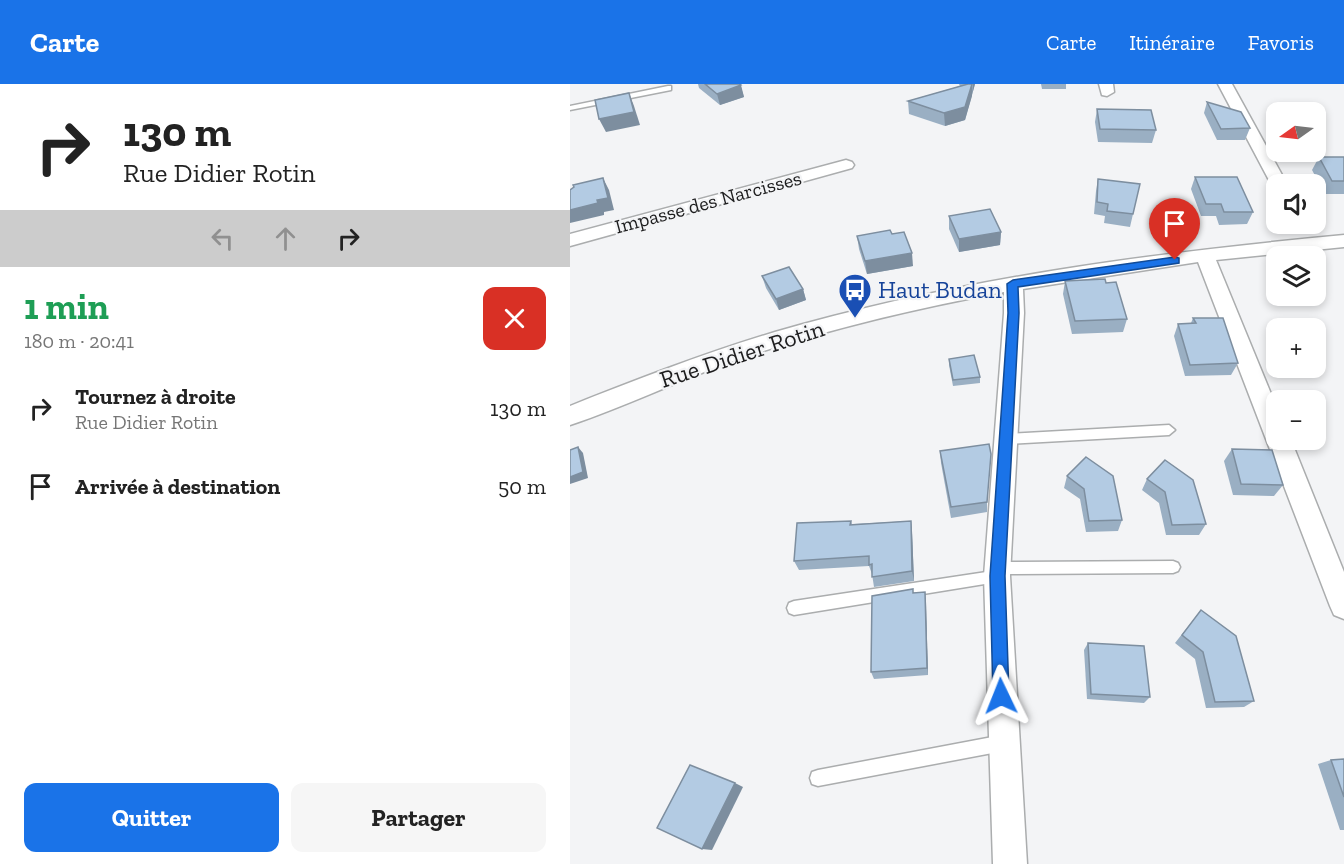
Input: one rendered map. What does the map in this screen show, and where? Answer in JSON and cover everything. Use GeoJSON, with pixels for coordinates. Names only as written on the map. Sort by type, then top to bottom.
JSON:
{"type":"FeatureCollection","features":[{"type":"Feature","properties":{"kind":"street"},"geometry":{"type":"LineString","coordinates":[[1226,84],[1274,174]]}},
{"type":"Feature","properties":{"kind":"street","name":"Impasse des Narcisses"},"geometry":{"type":"LineString","coordinates":[[570,240],[846,165]]}},
{"type":"Feature","properties":{"kind":"street"},"geometry":{"type":"LineString","coordinates":[[1305,234],[1310,244]]}},
{"type":"Feature","properties":{"kind":"street","name":"Rue Didier Rotin"},"geometry":{"type":"LineString","coordinates":[[570,416],[715,359],[778,339],[898,307],[1013,284],[1205,256],[1344,241]]}},
{"type":"Feature","properties":{"kind":"street"},"geometry":{"type":"LineString","coordinates":[[1205,256],[1266,407]]}},
{"type":"Feature","properties":{"kind":"street"},"geometry":{"type":"LineString","coordinates":[[1010,864],[1003,743],[998,572],[1014,313],[1013,284]]}},
{"type":"Feature","properties":{"kind":"street"},"geometry":{"type":"LineString","coordinates":[[1283,450],[1344,606]]}},
{"type":"Feature","properties":{"kind":"lane"},"geometry":{"type":"LineString","coordinates":[[570,108],[668,88]]}},
{"type":"Feature","properties":{"kind":"lane"},"geometry":{"type":"LineString","coordinates":[[1006,439],[1169,430]]}},
{"type":"Feature","properties":{"kind":"lane"},"geometry":{"type":"LineString","coordinates":[[794,608],[998,572],[1173,567]]}},
{"type":"Feature","properties":{"kind":"lane"},"geometry":{"type":"LineString","coordinates":[[818,778],[1003,743]]}},
{"type":"Feature","properties":{"kind":"building"},"geometry":{"type":"Polygon","coordinates":[[[705,84],[740,84],[741,85],[717,94],[705,84]]]}},
{"type":"Feature","properties":{"kind":"building"},"geometry":{"type":"Polygon","coordinates":[[[972,84],[965,107],[944,113],[908,101],[972,84]]]}},
{"type":"Feature","properties":{"kind":"building"},"geometry":{"type":"Polygon","coordinates":[[[629,93],[634,112],[599,119],[595,100],[629,93]]]}},
{"type":"Feature","properties":{"kind":"building"},"geometry":{"type":"Polygon","coordinates":[[[1207,102],[1241,112],[1250,128],[1221,129],[1207,102]]]}},
{"type":"Feature","properties":{"kind":"building"},"geometry":{"type":"Polygon","coordinates":[[[1097,109],[1151,110],[1156,130],[1100,129],[1097,109]]]}},
{"type":"Feature","properties":{"kind":"building"},"geometry":{"type":"Polygon","coordinates":[[[1326,157],[1344,157],[1344,181],[1332,181],[1322,162],[1326,162],[1326,157]]]}},
{"type":"Feature","properties":{"kind":"building"},"geometry":{"type":"Polygon","coordinates":[[[1195,177],[1237,177],[1253,212],[1224,212],[1221,204],[1206,204],[1195,177]]]}},
{"type":"Feature","properties":{"kind":"building"},"geometry":{"type":"Polygon","coordinates":[[[603,178],[608,198],[570,210],[570,190],[574,187],[573,185],[603,178]]]}},
{"type":"Feature","properties":{"kind":"building"},"geometry":{"type":"Polygon","coordinates":[[[1098,179],[1140,184],[1133,214],[1107,211],[1108,204],[1097,202],[1098,179]]]}},
{"type":"Feature","properties":{"kind":"building"},"geometry":{"type":"Polygon","coordinates":[[[990,209],[1001,232],[959,239],[949,216],[990,209]]]}},
{"type":"Feature","properties":{"kind":"building"},"geometry":{"type":"Polygon","coordinates":[[[890,230],[892,234],[904,232],[912,253],[865,261],[857,236],[890,230]]]}},
{"type":"Feature","properties":{"kind":"building"},"geometry":{"type":"Polygon","coordinates":[[[789,267],[803,289],[776,299],[762,276],[789,267]]]}},
{"type":"Feature","properties":{"kind":"building"},"geometry":{"type":"Polygon","coordinates":[[[1105,279],[1106,283],[1116,282],[1127,319],[1075,321],[1065,281],[1105,279]]]}},
{"type":"Feature","properties":{"kind":"building"},"geometry":{"type":"Polygon","coordinates":[[[1193,318],[1223,318],[1238,363],[1190,365],[1178,324],[1196,323],[1193,318]]]}},
{"type":"Feature","properties":{"kind":"building"},"geometry":{"type":"Polygon","coordinates":[[[974,355],[980,377],[953,380],[949,359],[974,355]]]}},
{"type":"Feature","properties":{"kind":"building"},"geometry":{"type":"Polygon","coordinates":[[[989,444],[991,454],[987,502],[951,507],[940,451],[989,444]]]}},
{"type":"Feature","properties":{"kind":"building"},"geometry":{"type":"Polygon","coordinates":[[[578,447],[583,472],[570,477],[570,450],[578,447]]]}},
{"type":"Feature","properties":{"kind":"building"},"geometry":{"type":"Polygon","coordinates":[[[1232,449],[1272,450],[1283,485],[1241,484],[1232,449]]]}},
{"type":"Feature","properties":{"kind":"building"},"geometry":{"type":"Polygon","coordinates":[[[1086,457],[1113,476],[1122,520],[1089,521],[1084,489],[1067,476],[1086,457]]]}},
{"type":"Feature","properties":{"kind":"building"},"geometry":{"type":"Polygon","coordinates":[[[1165,460],[1193,480],[1206,524],[1172,525],[1165,492],[1147,479],[1165,460]]]}},
{"type":"Feature","properties":{"kind":"building"},"geometry":{"type":"Polygon","coordinates":[[[851,521],[850,525],[911,521],[912,571],[872,577],[872,564],[869,565],[869,556],[794,561],[797,523],[851,521]]]}},
{"type":"Feature","properties":{"kind":"building"},"geometry":{"type":"Polygon","coordinates":[[[913,589],[913,593],[925,592],[927,668],[871,672],[872,596],[913,589]]]}},
{"type":"Feature","properties":{"kind":"building"},"geometry":{"type":"Polygon","coordinates":[[[1201,610],[1236,636],[1254,701],[1215,702],[1203,652],[1182,635],[1201,610]]]}},
{"type":"Feature","properties":{"kind":"building"},"geometry":{"type":"Polygon","coordinates":[[[1088,643],[1144,646],[1150,697],[1091,694],[1088,643]]]}},
{"type":"Feature","properties":{"kind":"building"},"geometry":{"type":"Polygon","coordinates":[[[1344,759],[1344,797],[1331,760],[1344,759]]]}},
{"type":"Feature","properties":{"kind":"building"},"geometry":{"type":"Polygon","coordinates":[[[690,765],[735,783],[702,849],[657,828],[690,765]]]}},
{"type":"Feature","properties":{"kind":"place","name":"Haut Budan"},"geometry":{"type":"Point","coordinates":[855,319]}},
{"type":"Feature","properties":{"kind":"route"},"geometry":{"type":"LineString","coordinates":[[1001,696],[997,576],[1014,313],[1013,284],[1175,260]]}}]}
